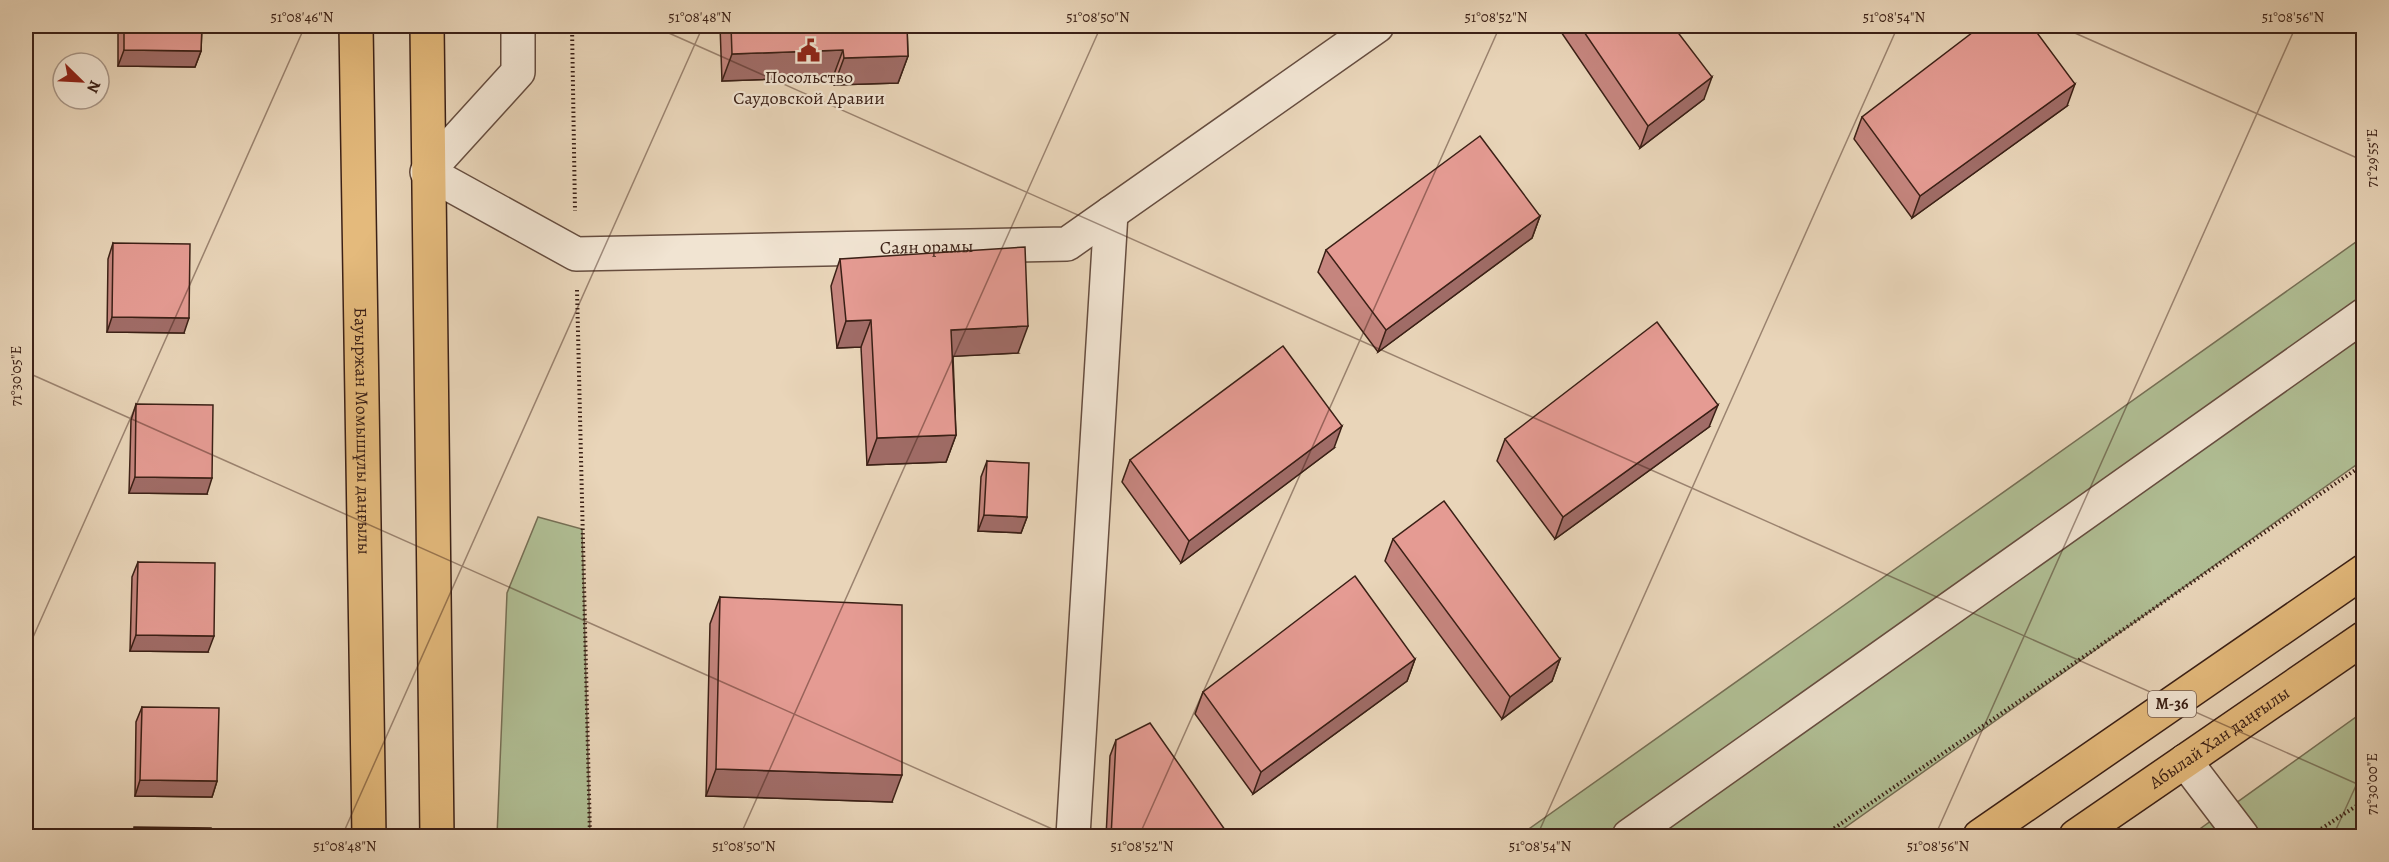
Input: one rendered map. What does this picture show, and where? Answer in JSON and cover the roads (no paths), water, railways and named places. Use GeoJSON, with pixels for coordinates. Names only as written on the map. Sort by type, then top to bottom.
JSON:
{"type":"FeatureCollection","features":[{"type":"Feature","properties":{"kind":"main road","name":"Бауыржан Момышұлы даңғылы"},"geometry":{"type":"LineString","coordinates":[[356,26],[369,837]]}},
{"type":"Feature","properties":{"kind":"main road"},"geometry":{"type":"LineString","coordinates":[[427,26],[437,837]]}},
{"type":"Feature","properties":{"kind":"main road","name":"M-36"},"geometry":{"type":"LineString","coordinates":[[1980,837],[2364,571]]}},
{"type":"Feature","properties":{"kind":"main road","name":"Абылай Хан даңғылы"},"geometry":{"type":"LineString","coordinates":[[2076,837],[2364,638]]}},
{"type":"Feature","properties":{"kind":"street"},"geometry":{"type":"LineString","coordinates":[[428,172],[518,72],[518,26]]}},
{"type":"Feature","properties":{"kind":"street","name":"Саян орамы"},"geometry":{"type":"LineString","coordinates":[[428,172],[576,254],[1067,244],[1377,26]]}},
{"type":"Feature","properties":{"kind":"street"},"geometry":{"type":"LineString","coordinates":[[1073,837],[1111,213]]}},
{"type":"Feature","properties":{"kind":"street"},"geometry":{"type":"LineString","coordinates":[[1629,837],[2364,315]]}},
{"type":"Feature","properties":{"kind":"street"},"geometry":{"type":"LineString","coordinates":[[2185,761],[2242,837]]}},
{"type":"Feature","properties":{"kind":"place","name":"Посольство Саудовской Аравии"},"geometry":{"type":"Point","coordinates":[809,51]}}]}
